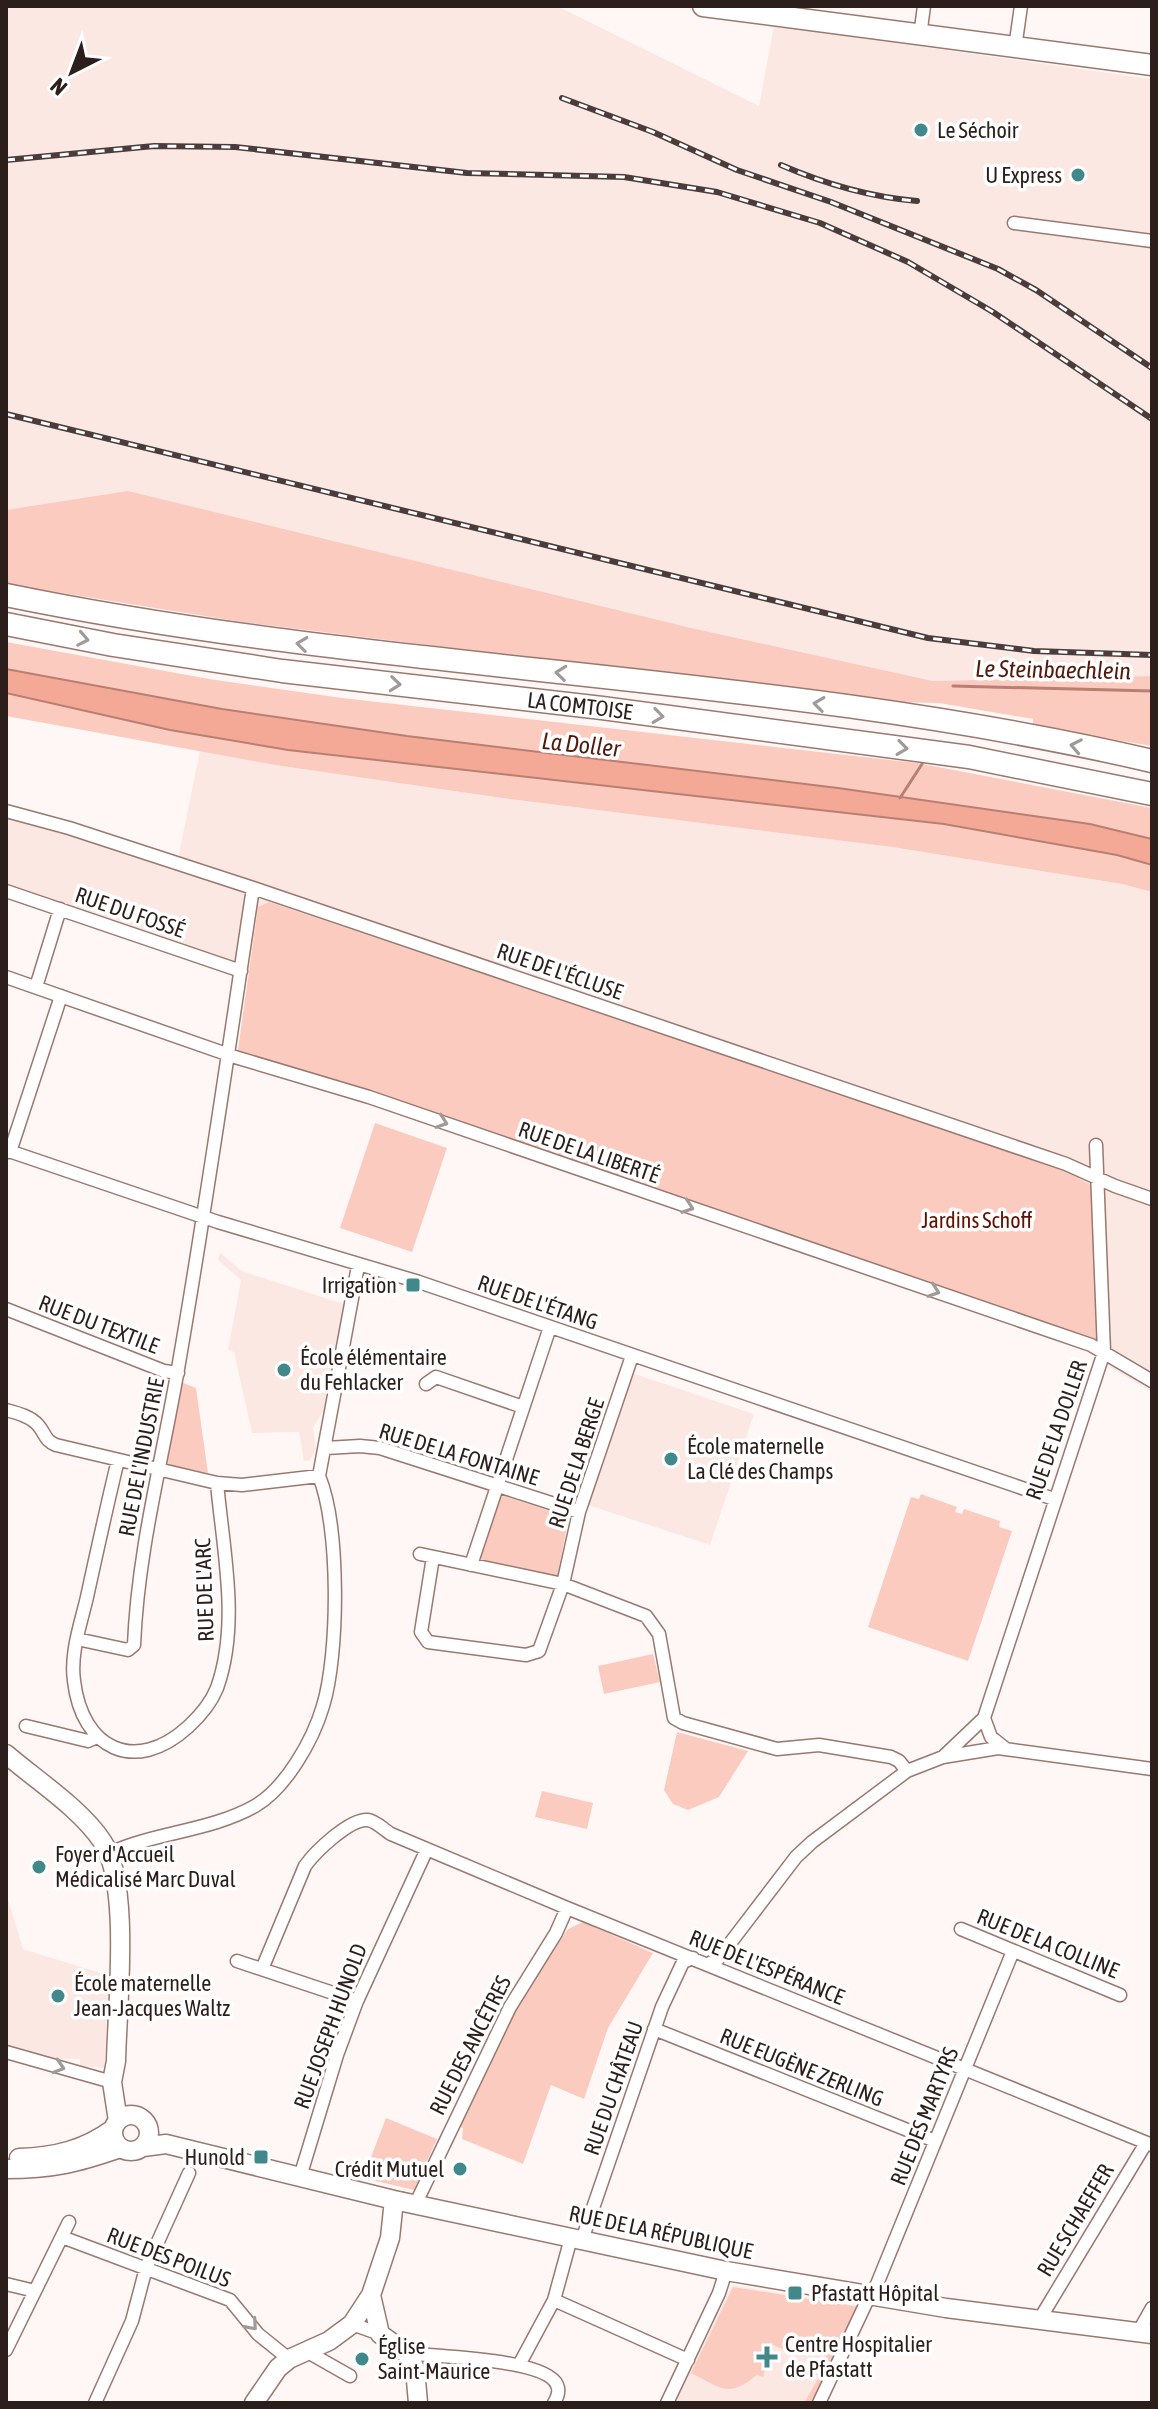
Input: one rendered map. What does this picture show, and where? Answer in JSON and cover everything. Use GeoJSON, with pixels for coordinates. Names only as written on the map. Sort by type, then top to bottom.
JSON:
{"type":"FeatureCollection","features":[{"type":"Feature","properties":{"kind":"highway","name":"LA COMTOISE"},"geometry":{"type":"LineString","coordinates":[[6,595],[126,618],[293,643],[723,691],[976,726],[1152,761]]}},
{"type":"Feature","properties":{"kind":"highway","name":"LA COMTOISE"},"geometry":{"type":"LineString","coordinates":[[6,624],[143,650],[282,671],[602,708],[969,757],[1152,794]]}},
{"type":"Feature","properties":{"kind":"main road"},"geometry":{"type":"LineString","coordinates":[[703,6],[1152,65]]}},
{"type":"Feature","properties":{"kind":"main road","name":"RUE DE LA RÉPUBLIQUE"},"geometry":{"type":"LineString","coordinates":[[6,1754],[85,1821],[110,1853],[115,1867],[120,1903],[116,2061],[112,2082],[116,2125]]}},
{"type":"Feature","properties":{"kind":"main road","name":"RUE DE LA RÉPUBLIQUE"},"geometry":{"type":"LineString","coordinates":[[116,2061],[124,2092],[142,2122],[166,2144]]}},
{"type":"Feature","properties":{"kind":"main road"},"geometry":{"type":"LineString","coordinates":[[6,2158],[61,2154],[94,2142],[126,2116],[142,2122],[149,2138],[143,2147],[132,2152],[120,2148],[69,2165],[47,2169],[6,2169]]}},
{"type":"Feature","properties":{"kind":"main road"},"geometry":{"type":"LineString","coordinates":[[116,2125],[114,2139],[120,2148]]}},
{"type":"Feature","properties":{"kind":"main road","name":"RUE DE LA RÉPUBLIQUE"},"geometry":{"type":"LineString","coordinates":[[143,2147],[166,2144],[415,2205],[726,2271],[870,2296],[1145,2332]]}},
{"type":"Feature","properties":{"kind":"main road"},"geometry":{"type":"LineString","coordinates":[[254,2403],[278,2368],[289,2359],[341,2333],[352,2324],[371,2295],[390,2238],[394,2200]]}},
{"type":"Feature","properties":{"kind":"main road"},"geometry":{"type":"LineString","coordinates":[[390,2238],[415,2205]]}},
{"type":"Feature","properties":{"kind":"main road"},"geometry":{"type":"LineString","coordinates":[[371,2295],[380,2334],[409,2355],[415,2369],[418,2403]]}},
{"type":"Feature","properties":{"kind":"street"},"geometry":{"type":"LineString","coordinates":[[920,36],[924,6]]}},
{"type":"Feature","properties":{"kind":"street"},"geometry":{"type":"LineString","coordinates":[[1015,48],[1021,6]]}},
{"type":"Feature","properties":{"kind":"street"},"geometry":{"type":"LineString","coordinates":[[1014,223],[1152,241]]}},
{"type":"Feature","properties":{"kind":"street","name":"RUE DE L'ÉCLUSE"},"geometry":{"type":"LineString","coordinates":[[6,811],[69,828],[253,888],[1066,1164],[1152,1199]]}},
{"type":"Feature","properties":{"kind":"street","name":"RUE DE L'INDUSTRIE"},"geometry":{"type":"LineString","coordinates":[[77,1639],[128,1650],[134,1645],[136,1598],[178,1373],[253,888]]}},
{"type":"Feature","properties":{"kind":"street","name":"RUE DU FOSSÉ"},"geometry":{"type":"LineString","coordinates":[[6,891],[241,971]]}},
{"type":"Feature","properties":{"kind":"street"},"geometry":{"type":"LineString","coordinates":[[36,987],[60,909]]}},
{"type":"Feature","properties":{"kind":"street","name":"RUE DE LA LIBERTÉ"},"geometry":{"type":"LineString","coordinates":[[6,977],[229,1054],[369,1097],[1076,1340],[1104,1352],[1152,1381]]}},
{"type":"Feature","properties":{"kind":"street"},"geometry":{"type":"LineString","coordinates":[[8,1151],[61,996]]}},
{"type":"Feature","properties":{"kind":"street","name":"RUE DE LA DOLLER"},"geometry":{"type":"LineString","coordinates":[[984,1718],[1104,1352],[1096,1145]]}},
{"type":"Feature","properties":{"kind":"street","name":"RUE DE L'ÉTANG"},"geometry":{"type":"LineString","coordinates":[[8,1151],[203,1218],[419,1282],[1054,1499]]}},
{"type":"Feature","properties":{"kind":"street"},"geometry":{"type":"LineString","coordinates":[[110,1853],[256,1806],[294,1768],[323,1706],[334,1632],[334,1567],[328,1508],[319,1476],[358,1266]]}},
{"type":"Feature","properties":{"kind":"street","name":"RUE DU TEXTILE"},"geometry":{"type":"LineString","coordinates":[[6,1309],[164,1371],[178,1373]]}},
{"type":"Feature","properties":{"kind":"street"},"geometry":{"type":"LineString","coordinates":[[550,1327],[471,1565],[563,1584],[646,1616],[659,1634],[674,1718],[683,1723],[777,1749],[819,1745],[891,1757],[907,1771]]}},
{"type":"Feature","properties":{"kind":"street","name":"RUE DE LA BERGE"},"geometry":{"type":"LineString","coordinates":[[471,1565],[427,1555],[423,1637],[433,1645],[533,1655],[541,1648],[563,1584],[579,1512],[632,1356]]}},
{"type":"Feature","properties":{"kind":"street"},"geometry":{"type":"LineString","coordinates":[[426,1384],[436,1377],[523,1407]]}},
{"type":"Feature","properties":{"kind":"street"},"geometry":{"type":"LineString","coordinates":[[6,1410],[23,1415],[38,1425],[46,1441],[217,1483],[242,1485],[319,1476]]}},
{"type":"Feature","properties":{"kind":"street","name":"RUE DE LA FONTAINE"},"geometry":{"type":"LineString","coordinates":[[326,1448],[380,1448],[579,1512]]}},
{"type":"Feature","properties":{"kind":"street"},"geometry":{"type":"LineString","coordinates":[[97,1737],[85,1720],[73,1678],[77,1639],[118,1460]]}},
{"type":"Feature","properties":{"kind":"street","name":"RUE DE L'ARC"},"geometry":{"type":"LineString","coordinates":[[26,1726],[88,1741],[97,1737],[121,1751],[153,1750],[178,1736],[201,1715],[216,1691],[230,1630],[217,1483]]}},
{"type":"Feature","properties":{"kind":"street"},"geometry":{"type":"LineString","coordinates":[[943,1757],[984,1718],[991,1737],[1006,1749]]}},
{"type":"Feature","properties":{"kind":"street"},"geometry":{"type":"LineString","coordinates":[[708,1964],[718,1959],[796,1857],[907,1771],[943,1757],[976,1750],[1006,1749],[1152,1769]]}},
{"type":"Feature","properties":{"kind":"street","name":"RUE DE L'ESPÉRANCE"},"geometry":{"type":"LineString","coordinates":[[262,1969],[305,1866],[314,1854],[355,1821],[371,1820],[391,1834],[567,1908],[1149,2144]]}},
{"type":"Feature","properties":{"kind":"street","name":"RUE JOSEPH HUNOLD"},"geometry":{"type":"LineString","coordinates":[[300,2177],[357,2001],[427,1849]]}},
{"type":"Feature","properties":{"kind":"street","name":"RUE DES ANCÊTRES"},"geometry":{"type":"LineString","coordinates":[[415,2205],[510,2007],[556,1933],[567,1908]]}},
{"type":"Feature","properties":{"kind":"street","name":"RUE DE LA COLLINE"},"geometry":{"type":"LineString","coordinates":[[961,1929],[1120,1995]]}},
{"type":"Feature","properties":{"kind":"street","name":"RUE DES MARTYRS"},"geometry":{"type":"LineString","coordinates":[[819,2403],[875,2289],[1013,1951]]}},
{"type":"Feature","properties":{"kind":"street","name":"RUE DU CHÂTEAU"},"geometry":{"type":"LineString","coordinates":[[519,2365],[554,2300],[654,2029],[683,1962],[693,1958]]}},
{"type":"Feature","properties":{"kind":"street"},"geometry":{"type":"LineString","coordinates":[[237,1961],[357,2001]]}},
{"type":"Feature","properties":{"kind":"street","name":"RUE EUGÈNE ZERLING"},"geometry":{"type":"LineString","coordinates":[[654,2029],[935,2141]]}},
{"type":"Feature","properties":{"kind":"street"},"geometry":{"type":"LineString","coordinates":[[6,2052],[112,2082]]}},
{"type":"Feature","properties":{"kind":"street","name":"RUE SCHAEFFER"},"geometry":{"type":"LineString","coordinates":[[1042,2320],[1044,2312],[1149,2144]]}},
{"type":"Feature","properties":{"kind":"street"},"geometry":{"type":"LineString","coordinates":[[95,2403],[132,2321],[146,2268],[189,2173]]}},
{"type":"Feature","properties":{"kind":"street"},"geometry":{"type":"LineString","coordinates":[[6,2350],[69,2222]]}},
{"type":"Feature","properties":{"kind":"street","name":"RUE DES POILUS"},"geometry":{"type":"LineString","coordinates":[[62,2237],[230,2300],[258,2334],[289,2359]]}},
{"type":"Feature","properties":{"kind":"street"},"geometry":{"type":"LineString","coordinates":[[667,2403],[719,2293],[726,2271]]}},
{"type":"Feature","properties":{"kind":"street"},"geometry":{"type":"LineString","coordinates":[[6,2284],[35,2291]]}},
{"type":"Feature","properties":{"kind":"street"},"geometry":{"type":"LineString","coordinates":[[554,2300],[688,2360]]}},
{"type":"Feature","properties":{"kind":"street"},"geometry":{"type":"LineString","coordinates":[[1145,2332],[1152,2308]]}},
{"type":"Feature","properties":{"kind":"street"},"geometry":{"type":"LineString","coordinates":[[352,2324],[380,2334]]}},
{"type":"Feature","properties":{"kind":"street"},"geometry":{"type":"LineString","coordinates":[[309,2350],[350,2376]]}},
{"type":"Feature","properties":{"kind":"street"},"geometry":{"type":"LineString","coordinates":[[409,2355],[519,2365],[549,2377],[557,2384],[558,2395],[554,2403]]}},
{"type":"Feature","properties":{"kind":"shaded area"},"geometry":{"type":"Polygon","coordinates":[[[6,6],[557,6],[759,106],[774,26],[1152,79],[1152,676],[933,681],[687,627],[29,507],[6,510],[6,6]]]}},
{"type":"Feature","properties":{"kind":"shaded area","name":"La Doller"},"geometry":{"type":"Polygon","coordinates":[[[6,669],[222,709],[407,736],[838,788],[1090,824],[1152,839],[1152,865],[1117,855],[944,824],[288,750],[170,730],[6,693],[6,669]]]}},
{"type":"Feature","properties":{"kind":"shaded area"},"geometry":{"type":"Polygon","coordinates":[[[200,751],[502,798],[892,847],[1122,884],[1152,892],[1152,1392],[1097,1359],[1092,1186],[258,908],[249,968],[6,887],[6,805],[178,858],[200,751]]]}},
{"type":"Feature","properties":{"kind":"shaded area","name":"École élémentaire du Fehlacker"},"geometry":{"type":"Polygon","coordinates":[[[220,1253],[242,1271],[344,1304],[324,1409],[313,1428],[316,1449],[310,1460],[304,1461],[299,1432],[252,1433],[234,1352],[228,1350],[241,1280],[218,1260],[220,1253]]]}},
{"type":"Feature","properties":{"kind":"shaded area","name":"École maternelle La Clé des Champs"},"geometry":{"type":"Polygon","coordinates":[[[632,1373],[754,1414],[710,1545],[588,1505],[632,1373]]]}},
{"type":"Feature","properties":{"kind":"shaded area","name":"École maternelle Jean-Jacques Waltz"},"geometry":{"type":"Polygon","coordinates":[[[6,1893],[23,1949],[110,1976],[104,2068],[80,2066],[80,2059],[55,2059],[6,2045],[6,1893]]]}},
{"type":"Feature","properties":{"kind":"shaded area","name":"Centre Hospitalier de Pfastatt"},"geometry":{"type":"Polygon","coordinates":[[[732,2285],[860,2306],[814,2403],[675,2403],[732,2285]]]}},
{"type":"Feature","properties":{"kind":"green space"},"geometry":{"type":"Polygon","coordinates":[[[128,491],[687,627],[933,681],[1152,676],[1152,746],[1033,726],[1033,719],[939,703],[889,702],[242,622],[6,584],[6,510],[128,491]]]}},
{"type":"Feature","properties":{"kind":"green space"},"geometry":{"type":"Polygon","coordinates":[[[6,642],[209,679],[342,698],[917,763],[1152,808],[1152,839],[1090,824],[838,788],[407,736],[222,709],[6,669],[6,642]]]}},
{"type":"Feature","properties":{"kind":"green space"},"geometry":{"type":"Polygon","coordinates":[[[6,693],[170,730],[288,750],[944,824],[1117,855],[1152,865],[1152,892],[1122,884],[892,847],[502,798],[275,765],[6,716],[6,693]]]}},
{"type":"Feature","properties":{"kind":"green space","name":"Jardins Schoff"},"geometry":{"type":"Polygon","coordinates":[[[269,902],[1063,1169],[1092,1186],[1097,1342],[238,1050],[258,907],[269,902]]]}},
{"type":"Feature","properties":{"kind":"green space"},"geometry":{"type":"Polygon","coordinates":[[[375,1123],[447,1148],[412,1252],[340,1228],[375,1123]]]}},
{"type":"Feature","properties":{"kind":"green space"},"geometry":{"type":"Polygon","coordinates":[[[181,1382],[196,1388],[208,1473],[166,1464],[181,1382]]]}},
{"type":"Feature","properties":{"kind":"green space"},"geometry":{"type":"Polygon","coordinates":[[[921,1494],[957,1507],[955,1512],[962,1514],[964,1509],[1000,1521],[999,1527],[1012,1531],[968,1661],[868,1627],[911,1497],[919,1499],[921,1494]]]}},
{"type":"Feature","properties":{"kind":"green space"},"geometry":{"type":"Polygon","coordinates":[[[504,1496],[569,1517],[557,1577],[479,1559],[497,1499],[504,1496]]]}},
{"type":"Feature","properties":{"kind":"green space"},"geometry":{"type":"Polygon","coordinates":[[[653,1654],[660,1682],[604,1694],[598,1666],[653,1654]]]}},
{"type":"Feature","properties":{"kind":"green space"},"geometry":{"type":"Polygon","coordinates":[[[677,1732],[748,1751],[719,1797],[688,1810],[673,1804],[664,1790],[677,1732]]]}},
{"type":"Feature","properties":{"kind":"green space"},"geometry":{"type":"Polygon","coordinates":[[[542,1791],[593,1803],[587,1829],[535,1817],[542,1791]]]}},
{"type":"Feature","properties":{"kind":"green space"},"geometry":{"type":"Polygon","coordinates":[[[583,1922],[653,1953],[608,2028],[584,2099],[551,2085],[523,2164],[462,2139],[463,2128],[458,2126],[514,2007],[568,1929],[583,1922]]]}},
{"type":"Feature","properties":{"kind":"green space"},"geometry":{"type":"Polygon","coordinates":[[[386,2118],[437,2139],[414,2190],[363,2178],[386,2118]]]}},
{"type":"Feature","properties":{"kind":"green space","name":"Centre Hospitalier de Pfastatt"},"geometry":{"type":"Polygon","coordinates":[[[733,2287],[859,2307],[814,2403],[804,2403],[819,2377],[816,2374],[826,2352],[794,2336],[787,2351],[773,2345],[763,2377],[757,2375],[738,2387],[724,2389],[691,2373],[733,2287]]]}},
{"type":"Feature","properties":{"kind":"waterway","name":"Le Steinbaechlein"},"geometry":{"type":"LineString","coordinates":[[953,686],[1152,691]]}},
{"type":"Feature","properties":{"kind":"waterway","name":"Le Steinbaechlein"},"geometry":{"type":"LineString","coordinates":[[900,798],[922,764]]}},
{"type":"Feature","properties":{"kind":"railway"},"geometry":{"type":"LineString","coordinates":[[562,98],[653,132],[737,170],[831,202],[998,269],[1036,290],[1152,368]]}},
{"type":"Feature","properties":{"kind":"railway"},"geometry":{"type":"LineString","coordinates":[[6,160],[154,146],[235,147],[467,173],[624,177],[717,192],[820,223],[908,262],[993,312],[1152,419]]}},
{"type":"Feature","properties":{"kind":"railway"},"geometry":{"type":"LineString","coordinates":[[781,165],[848,189],[917,201]]}},
{"type":"Feature","properties":{"kind":"railway"},"geometry":{"type":"LineString","coordinates":[[6,414],[928,638],[1034,651],[1152,655]]}},
{"type":"Feature","properties":{"kind":"place","name":"Le Séchoir"},"geometry":{"type":"Point","coordinates":[921,130]}},
{"type":"Feature","properties":{"kind":"place","name":"U Express"},"geometry":{"type":"Point","coordinates":[1078,175]}},
{"type":"Feature","properties":{"kind":"place","name":"Irrigation"},"geometry":{"type":"Point","coordinates":[413,1285]}},
{"type":"Feature","properties":{"kind":"place","name":"École élémentaire du Fehlacker"},"geometry":{"type":"Point","coordinates":[284,1370]}},
{"type":"Feature","properties":{"kind":"place","name":"École maternelle La Clé des Champs"},"geometry":{"type":"Point","coordinates":[671,1459]}},
{"type":"Feature","properties":{"kind":"place","name":"Foyer d'Accueil Médicalisé Marc Duval"},"geometry":{"type":"Point","coordinates":[39,1867]}},
{"type":"Feature","properties":{"kind":"place","name":"École maternelle Jean-Jacques Waltz"},"geometry":{"type":"Point","coordinates":[58,1996]}},
{"type":"Feature","properties":{"kind":"place","name":"Hunold"},"geometry":{"type":"Point","coordinates":[261,2157]}},
{"type":"Feature","properties":{"kind":"place","name":"Crédit Mutuel"},"geometry":{"type":"Point","coordinates":[460,2169]}},
{"type":"Feature","properties":{"kind":"place","name":"Pfastatt Hôpital"},"geometry":{"type":"Point","coordinates":[795,2293]}},
{"type":"Feature","properties":{"kind":"place","name":"Centre Hospitalier de Pfastatt"},"geometry":{"type":"Point","coordinates":[767,2357]}},
{"type":"Feature","properties":{"kind":"place","name":"Église Saint-Maurice"},"geometry":{"type":"Point","coordinates":[362,2359]}}]}
